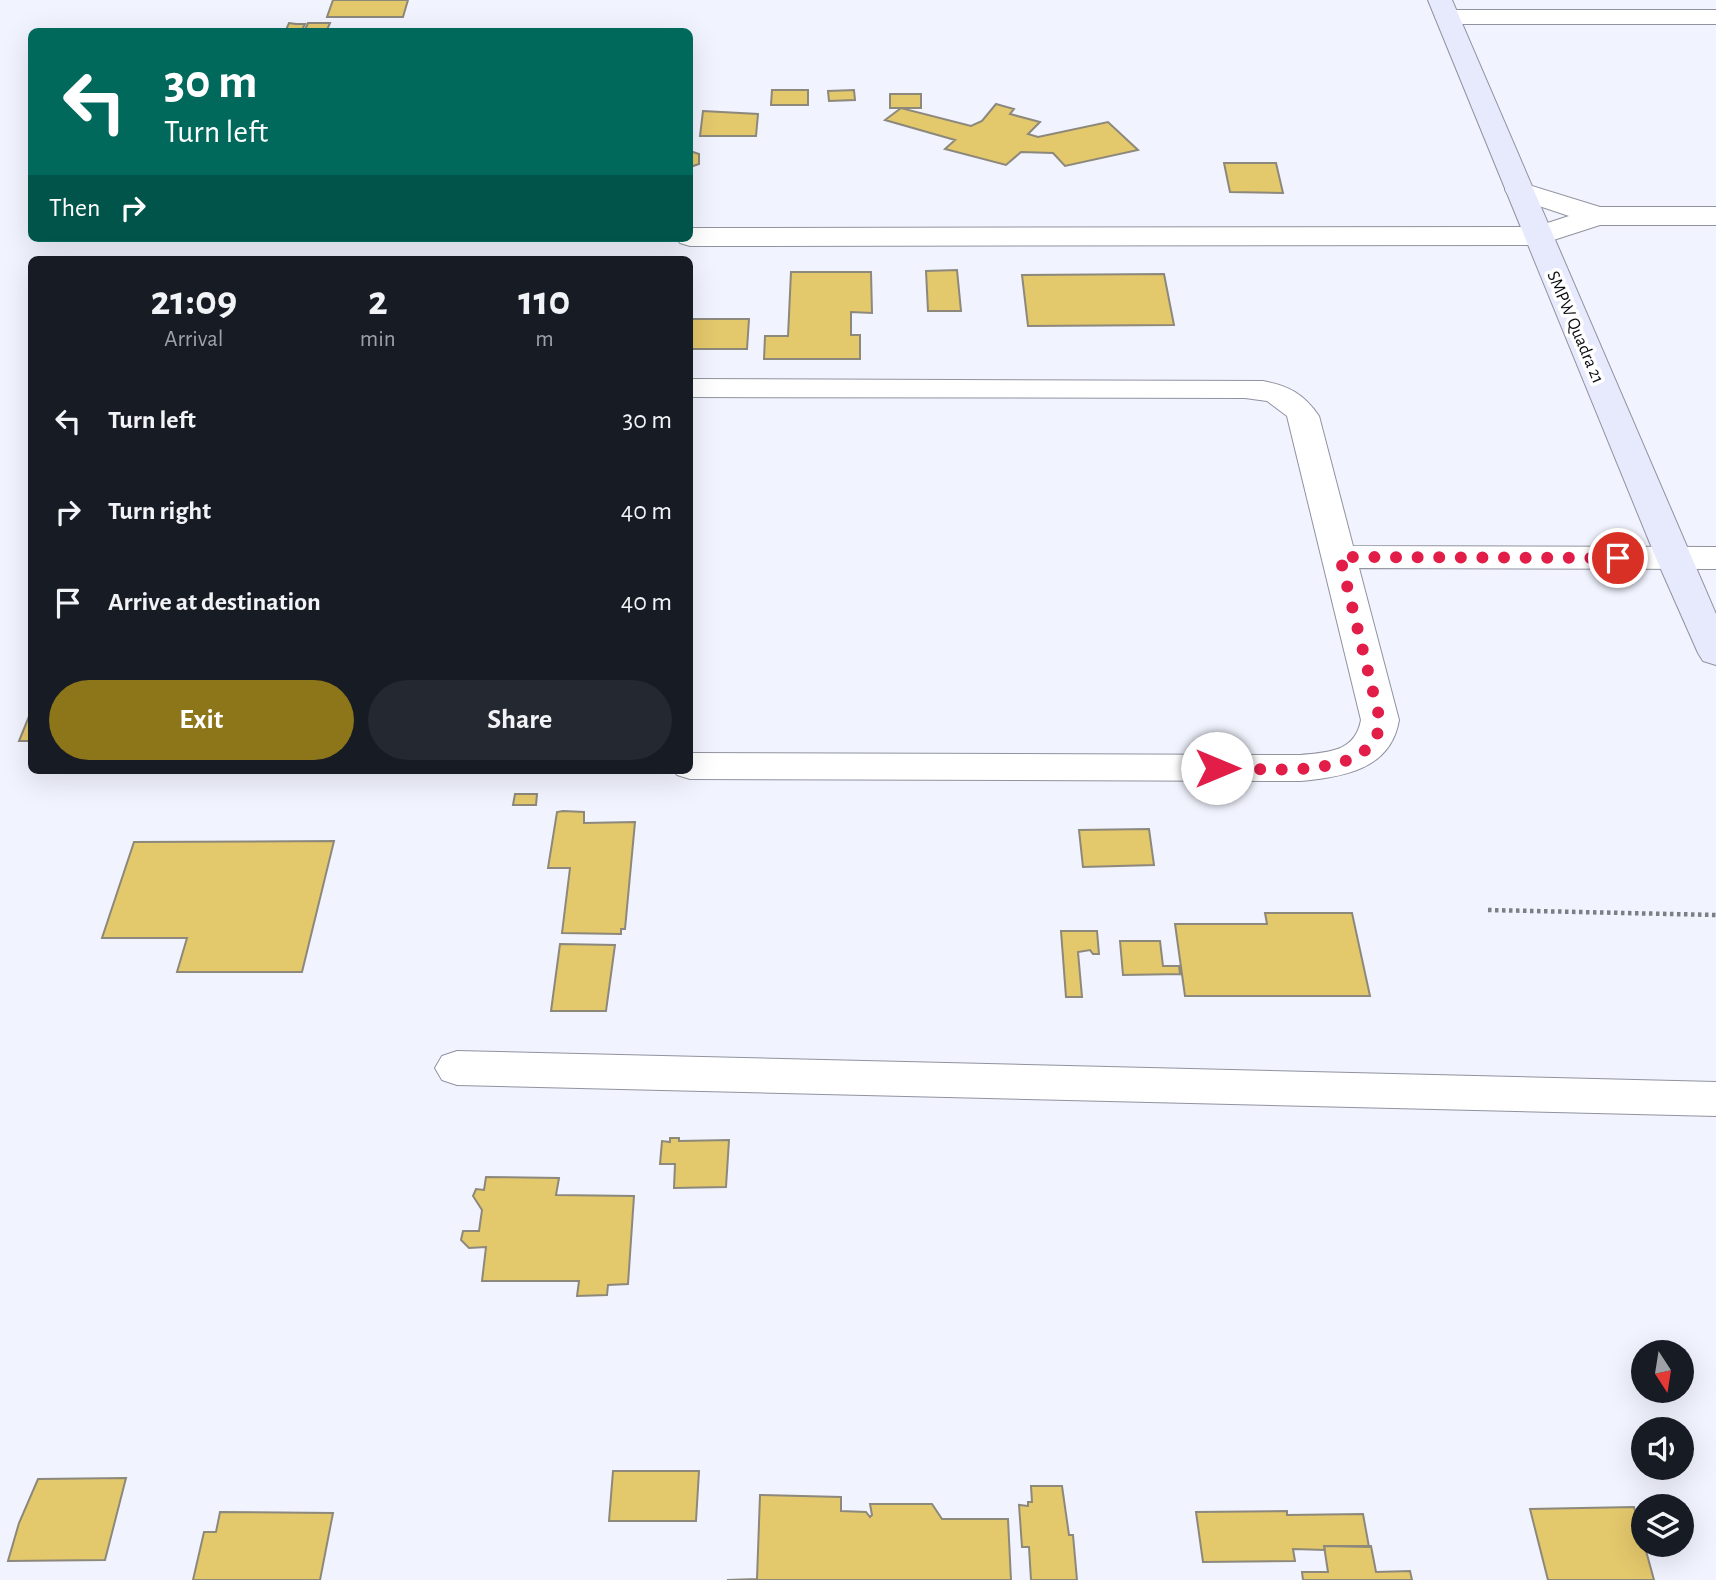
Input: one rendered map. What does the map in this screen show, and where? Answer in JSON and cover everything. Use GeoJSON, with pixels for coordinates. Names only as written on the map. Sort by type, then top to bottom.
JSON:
{"type":"FeatureCollection","features":[{"type":"Feature","properties":{"kind":"street"},"geometry":{"type":"LineString","coordinates":[[1443,8],[1716,17]]}},
{"type":"Feature","properties":{"kind":"street","name":"SMPW Quadra 21"},"geometry":{"type":"LineString","coordinates":[[1443,8],[1673,558],[1716,653]]}},
{"type":"Feature","properties":{"kind":"street"},"geometry":{"type":"LineString","coordinates":[[1518,190],[1597,216],[1716,216]]}},
{"type":"Feature","properties":{"kind":"street"},"geometry":{"type":"LineString","coordinates":[[693,237],[1538,236],[1597,216]]}},
{"type":"Feature","properties":{"kind":"street"},"geometry":{"type":"LineString","coordinates":[[693,388],[1268,390],[1283,395],[1295,403],[1303,416],[1380,720],[1380,734],[1370,747],[1355,758],[1336,765],[1301,768],[693,765]]}},
{"type":"Feature","properties":{"kind":"street"},"geometry":{"type":"LineString","coordinates":[[1340,557],[1716,558]]}},
{"type":"Feature","properties":{"kind":"street"},"geometry":{"type":"LineString","coordinates":[[457,1068],[1716,1099]]}},
{"type":"Feature","properties":{"kind":"path"},"geometry":{"type":"LineString","coordinates":[[1488,910],[1716,915]]}},
{"type":"Feature","properties":{"kind":"building"},"geometry":{"type":"Polygon","coordinates":[[[333,0],[408,0],[403,17],[327,17],[333,0]]]}},
{"type":"Feature","properties":{"kind":"building"},"geometry":{"type":"Polygon","coordinates":[[[289,23],[305,24],[303,28],[287,28],[289,23]]]}},
{"type":"Feature","properties":{"kind":"building"},"geometry":{"type":"Polygon","coordinates":[[[308,23],[330,23],[328,28],[306,28],[308,23]]]}},
{"type":"Feature","properties":{"kind":"building"},"geometry":{"type":"Polygon","coordinates":[[[772,90],[808,90],[808,105],[771,105],[772,90]]]}},
{"type":"Feature","properties":{"kind":"building"},"geometry":{"type":"Polygon","coordinates":[[[854,90],[855,100],[829,101],[828,91],[854,90]]]}},
{"type":"Feature","properties":{"kind":"building"},"geometry":{"type":"Polygon","coordinates":[[[890,94],[921,94],[921,108],[890,108],[890,94]]]}},
{"type":"Feature","properties":{"kind":"building"},"geometry":{"type":"Polygon","coordinates":[[[996,104],[1014,109],[1010,114],[1040,122],[1028,134],[1038,137],[1108,122],[1138,150],[1065,166],[1053,153],[1021,152],[1006,165],[945,149],[955,140],[885,120],[901,108],[971,126],[982,121],[996,104]]]}},
{"type":"Feature","properties":{"kind":"building"},"geometry":{"type":"Polygon","coordinates":[[[703,111],[758,114],[756,136],[700,136],[703,111]]]}},
{"type":"Feature","properties":{"kind":"building"},"geometry":{"type":"Polygon","coordinates":[[[693,152],[699,154],[699,164],[693,166],[693,152]]]}},
{"type":"Feature","properties":{"kind":"building"},"geometry":{"type":"Polygon","coordinates":[[[1224,163],[1276,163],[1283,193],[1230,192],[1224,163]]]}},
{"type":"Feature","properties":{"kind":"building"},"geometry":{"type":"Polygon","coordinates":[[[957,270],[961,311],[928,311],[926,271],[957,270]]]}},
{"type":"Feature","properties":{"kind":"building"},"geometry":{"type":"Polygon","coordinates":[[[791,272],[871,272],[872,313],[851,312],[851,335],[860,335],[860,359],[764,359],[765,336],[788,336],[791,272]]]}},
{"type":"Feature","properties":{"kind":"building"},"geometry":{"type":"Polygon","coordinates":[[[1164,274],[1174,325],[1028,326],[1022,275],[1164,274]]]}},
{"type":"Feature","properties":{"kind":"building"},"geometry":{"type":"Polygon","coordinates":[[[693,319],[749,319],[747,349],[693,349],[693,319]]]}},
{"type":"Feature","properties":{"kind":"building"},"geometry":{"type":"Polygon","coordinates":[[[28,719],[28,741],[19,741],[28,719]]]}},
{"type":"Feature","properties":{"kind":"building"},"geometry":{"type":"Polygon","coordinates":[[[515,794],[537,794],[536,805],[513,805],[515,794]]]}},
{"type":"Feature","properties":{"kind":"building"},"geometry":{"type":"Polygon","coordinates":[[[557,812],[584,812],[584,823],[635,822],[625,929],[621,929],[621,934],[562,933],[570,868],[548,868],[557,812]]]}},
{"type":"Feature","properties":{"kind":"building"},"geometry":{"type":"Polygon","coordinates":[[[1149,829],[1154,865],[1083,867],[1079,830],[1149,829]]]}},
{"type":"Feature","properties":{"kind":"building"},"geometry":{"type":"Polygon","coordinates":[[[334,841],[302,972],[177,972],[187,938],[102,938],[134,842],[334,841]]]}},
{"type":"Feature","properties":{"kind":"building"},"geometry":{"type":"Polygon","coordinates":[[[1265,913],[1352,913],[1370,996],[1185,996],[1175,924],[1267,924],[1265,913]]]}},
{"type":"Feature","properties":{"kind":"building"},"geometry":{"type":"Polygon","coordinates":[[[1061,931],[1097,931],[1099,954],[1093,954],[1090,950],[1078,952],[1082,997],[1066,997],[1061,931]]]}},
{"type":"Feature","properties":{"kind":"building"},"geometry":{"type":"Polygon","coordinates":[[[1120,941],[1160,941],[1163,966],[1179,966],[1180,974],[1123,975],[1120,941]]]}},
{"type":"Feature","properties":{"kind":"building"},"geometry":{"type":"Polygon","coordinates":[[[560,944],[615,945],[606,1011],[551,1011],[560,944]]]}},
{"type":"Feature","properties":{"kind":"building"},"geometry":{"type":"Polygon","coordinates":[[[670,1138],[679,1138],[679,1141],[729,1140],[726,1187],[674,1188],[675,1164],[660,1164],[662,1141],[670,1142],[670,1138]]]}},
{"type":"Feature","properties":{"kind":"building"},"geometry":{"type":"Polygon","coordinates":[[[486,1177],[559,1178],[556,1195],[634,1196],[628,1284],[608,1285],[607,1295],[577,1296],[579,1281],[482,1281],[486,1247],[469,1248],[461,1240],[463,1231],[479,1231],[482,1210],[473,1196],[476,1189],[484,1190],[486,1177]]]}},
{"type":"Feature","properties":{"kind":"building"},"geometry":{"type":"Polygon","coordinates":[[[613,1471],[699,1471],[696,1521],[609,1521],[613,1471]]]}},
{"type":"Feature","properties":{"kind":"building"},"geometry":{"type":"Polygon","coordinates":[[[126,1478],[105,1560],[8,1561],[19,1523],[38,1479],[126,1478]]]}},
{"type":"Feature","properties":{"kind":"building"},"geometry":{"type":"Polygon","coordinates":[[[1031,1486],[1062,1486],[1069,1535],[1073,1535],[1077,1580],[1031,1580],[1029,1547],[1022,1547],[1019,1505],[1028,1506],[1028,1502],[1032,1502],[1031,1486]]]}},
{"type":"Feature","properties":{"kind":"building"},"geometry":{"type":"Polygon","coordinates":[[[760,1495],[841,1497],[841,1511],[866,1512],[870,1517],[870,1504],[932,1504],[942,1519],[1008,1519],[1011,1580],[727,1580],[757,1579],[760,1495]]]}},
{"type":"Feature","properties":{"kind":"building"},"geometry":{"type":"Polygon","coordinates":[[[1631,1507],[1631,1557],[1648,1557],[1654,1580],[1548,1580],[1530,1509],[1631,1507]]]}},
{"type":"Feature","properties":{"kind":"building"},"geometry":{"type":"Polygon","coordinates":[[[1287,1511],[1287,1515],[1363,1514],[1369,1547],[1324,1546],[1325,1550],[1293,1549],[1295,1561],[1203,1562],[1196,1512],[1287,1511]]]}},
{"type":"Feature","properties":{"kind":"building"},"geometry":{"type":"Polygon","coordinates":[[[220,1512],[333,1513],[320,1580],[193,1580],[204,1532],[216,1532],[220,1512]]]}},
{"type":"Feature","properties":{"kind":"building"},"geometry":{"type":"Polygon","coordinates":[[[1324,1546],[1371,1546],[1376,1572],[1410,1571],[1412,1580],[1303,1580],[1302,1572],[1328,1572],[1324,1546]]]}},
{"type":"Feature","properties":{"kind":"route"},"geometry":{"type":"LineString","coordinates":[[1217,768],[1301,768],[1336,765],[1355,758],[1370,747],[1380,734],[1380,720],[1340,557],[1618,558]]}}]}
